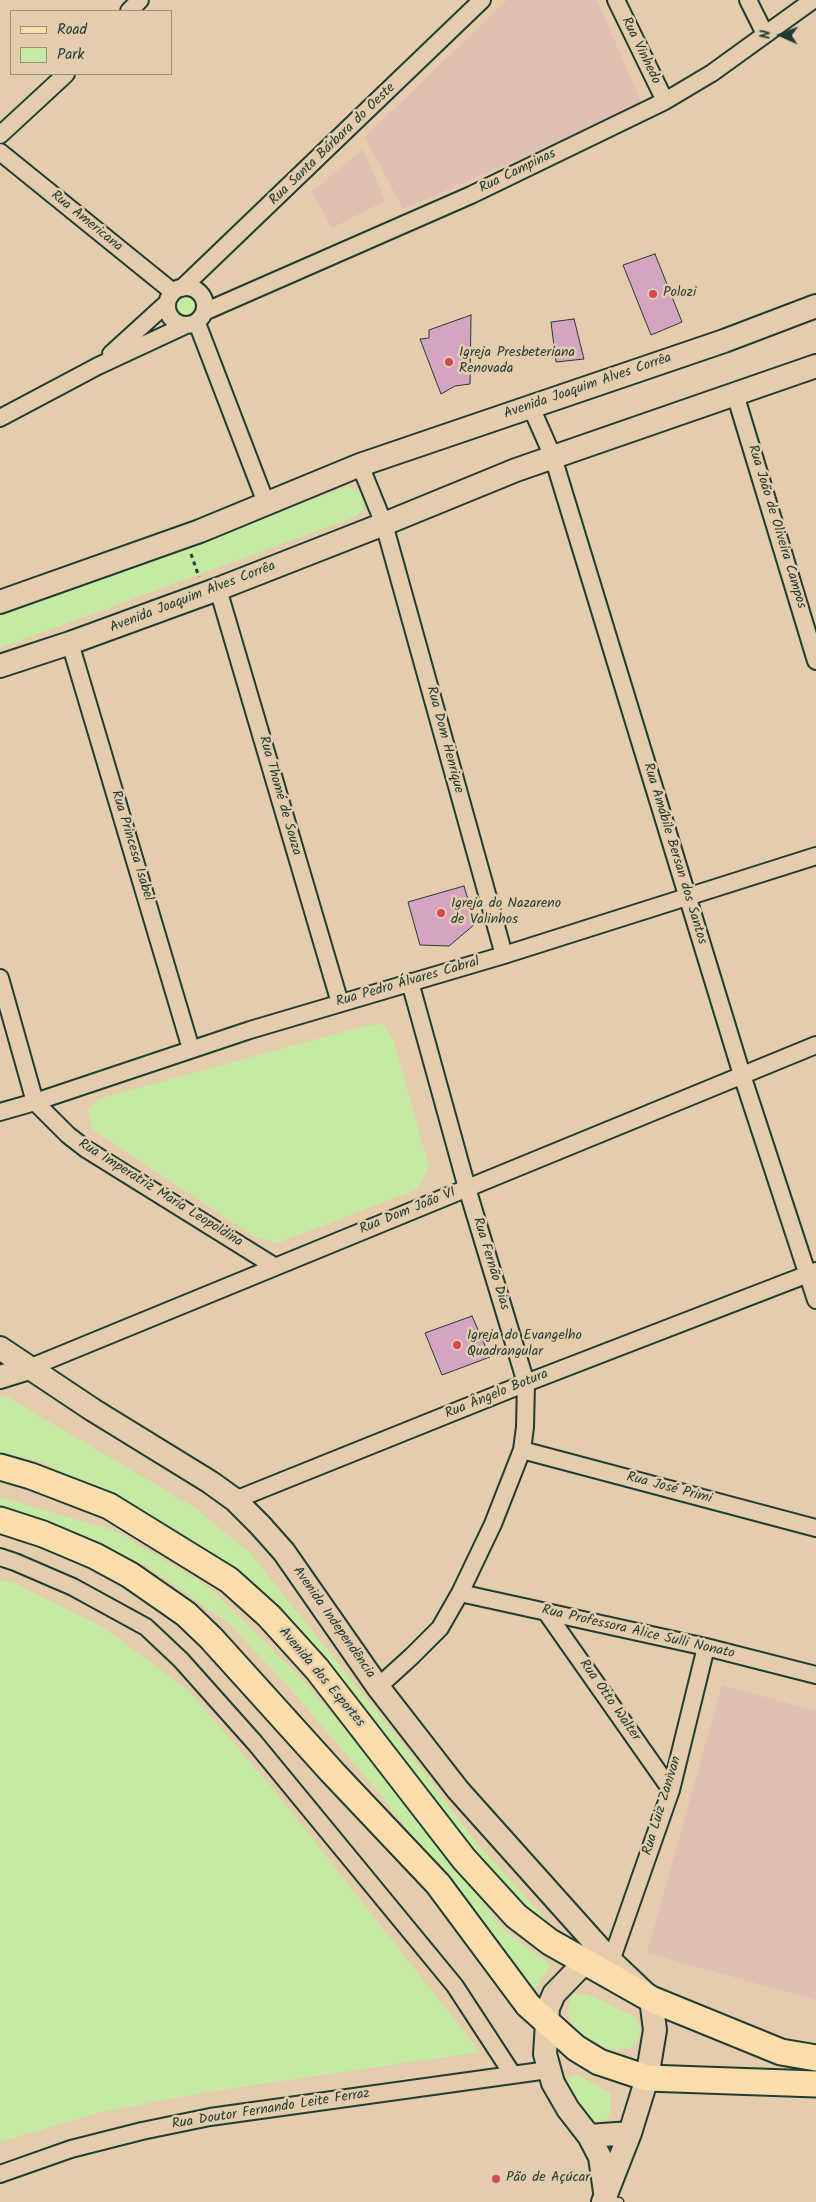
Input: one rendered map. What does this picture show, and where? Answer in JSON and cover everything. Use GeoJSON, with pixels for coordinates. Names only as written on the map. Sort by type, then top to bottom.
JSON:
{"type":"FeatureCollection","features":[{"type":"Feature","properties":{"kind":"main road","name":"Avenida Joaquim Alves Corrêa"},"geometry":{"type":"LineString","coordinates":[[0,602],[184,536],[360,465],[724,341],[816,306]]}},
{"type":"Feature","properties":{"kind":"main road","name":"Avenida Joaquim Alves Corrêa"},"geometry":{"type":"LineString","coordinates":[[0,666],[211,592],[516,470],[816,366]]}},
{"type":"Feature","properties":{"kind":"main road","name":"Avenida Independência"},"geometry":{"type":"LineString","coordinates":[[0,1348],[93,1410],[210,1482],[235,1500],[284,1552],[378,1687],[458,1790],[611,1961]]}},
{"type":"Feature","properties":{"kind":"main road","name":"Rua Dom João VI"},"geometry":{"type":"LineString","coordinates":[[0,1377],[29,1368]]}},
{"type":"Feature","properties":{"kind":"main road","name":"Avenida dos Esportes"},"geometry":{"type":"LineString","coordinates":[[0,1467],[31,1476],[109,1506],[229,1580],[269,1616],[317,1669],[464,1859],[516,1916],[550,1942],[651,1999],[781,2052],[816,2058]]}},
{"type":"Feature","properties":{"kind":"main road"},"geometry":{"type":"LineString","coordinates":[[0,1520],[43,1534],[95,1556],[130,1575],[186,1614],[211,1638],[333,1773],[438,1884],[528,2005],[576,2048],[599,2062],[648,2078],[816,2084]]}},
{"type":"Feature","properties":{"kind":"main road"},"geometry":{"type":"LineString","coordinates":[[611,1961],[651,1999],[656,2030],[648,2078],[608,2200],[600,2157],[589,2136],[568,2109],[553,2083],[545,2054],[548,2008],[554,1994],[585,1962],[611,1961]]}},
{"type":"Feature","properties":{"kind":"main road"},"geometry":{"type":"LineString","coordinates":[[589,2136],[630,2133]]}},
{"type":"Feature","properties":{"kind":"street"},"geometry":{"type":"LineString","coordinates":[[130,10],[140,0]]}},
{"type":"Feature","properties":{"kind":"street","name":"Rua Santa Bárbara do Oeste"},"geometry":{"type":"LineString","coordinates":[[174,295],[482,0]]}},
{"type":"Feature","properties":{"kind":"street","name":"Rua Vinhedo"},"geometry":{"type":"LineString","coordinates":[[616,0],[665,101]]}},
{"type":"Feature","properties":{"kind":"street"},"geometry":{"type":"LineString","coordinates":[[748,0],[766,34]]}},
{"type":"Feature","properties":{"kind":"street","name":"Rua Campinas"},"geometry":{"type":"LineString","coordinates":[[0,418],[98,366],[471,195],[665,101],[712,73],[814,0]]}},
{"type":"Feature","properties":{"kind":"street"},"geometry":{"type":"LineString","coordinates":[[0,135],[65,75]]}},
{"type":"Feature","properties":{"kind":"street","name":"Rua Americana"},"geometry":{"type":"LineString","coordinates":[[0,152],[174,295]]}},
{"type":"Feature","properties":{"kind":"street"},"geometry":{"type":"LineString","coordinates":[[195,320],[173,320],[169,315],[174,295],[190,288],[201,294],[204,300],[195,320],[266,503]]}},
{"type":"Feature","properties":{"kind":"street","name":"Rua Campinas"},"geometry":{"type":"LineString","coordinates":[[98,366],[174,295]]}},
{"type":"Feature","properties":{"kind":"street","name":"Rua João de Oliveira Campos"},"geometry":{"type":"LineString","coordinates":[[736,394],[816,661]]}},
{"type":"Feature","properties":{"kind":"street","name":"Rua Amábile Bersan dos Santos"},"geometry":{"type":"LineString","coordinates":[[531,407],[553,457],[742,1075],[811,1273],[816,1300]]}},
{"type":"Feature","properties":{"kind":"street"},"geometry":{"type":"LineString","coordinates":[[360,465],[384,524]]}},
{"type":"Feature","properties":{"kind":"street","name":"Rua Dom Henrique"},"geometry":{"type":"LineString","coordinates":[[384,524],[504,955]]}},
{"type":"Feature","properties":{"kind":"street","name":"Rua Thomé de Souza"},"geometry":{"type":"LineString","coordinates":[[211,592],[340,1003]]}},
{"type":"Feature","properties":{"kind":"street","name":"Rua Princesa Isabel"},"geometry":{"type":"LineString","coordinates":[[70,643],[191,1049]]}},
{"type":"Feature","properties":{"kind":"street","name":"Rua Pedro Álvares Cabral"},"geometry":{"type":"LineString","coordinates":[[0,1112],[191,1049],[504,955],[816,856]]}},
{"type":"Feature","properties":{"kind":"street","name":"Rua Imperatriz Maria Leopoldina"},"geometry":{"type":"LineString","coordinates":[[0,978],[35,1102],[68,1135],[86,1149],[274,1266]]}},
{"type":"Feature","properties":{"kind":"street","name":"Rua Fernão Dias"},"geometry":{"type":"LineString","coordinates":[[378,1687],[440,1628],[460,1593],[492,1524],[522,1450],[525,1427],[526,1383],[467,1188],[410,982]]}},
{"type":"Feature","properties":{"kind":"street","name":"Rua Dom João VI"},"geometry":{"type":"LineString","coordinates":[[29,1368],[816,1045]]}},
{"type":"Feature","properties":{"kind":"street","name":"Rua Ângelo Botura"},"geometry":{"type":"LineString","coordinates":[[235,1500],[526,1383],[811,1273]]}},
{"type":"Feature","properties":{"kind":"street","name":"Rua José Primi"},"geometry":{"type":"LineString","coordinates":[[522,1450],[816,1528]]}},
{"type":"Feature","properties":{"kind":"street"},"geometry":{"type":"LineString","coordinates":[[0,1557],[73,1587],[146,1627],[181,1660],[255,1744],[455,1986],[513,2075]]}},
{"type":"Feature","properties":{"kind":"street","name":"Rua Professora Alice Sulli Nonato"},"geometry":{"type":"LineString","coordinates":[[460,1593],[706,1648],[816,1675]]}},
{"type":"Feature","properties":{"kind":"street","name":"Rua Otto Walter"},"geometry":{"type":"LineString","coordinates":[[546,1612],[671,1790]]}},
{"type":"Feature","properties":{"kind":"street","name":"Rua Luiz Zanivan"},"geometry":{"type":"LineString","coordinates":[[611,1961],[671,1790],[706,1648]]}},
{"type":"Feature","properties":{"kind":"street","name":"Rua Doutor Fernando Leite Ferraz"},"geometry":{"type":"LineString","coordinates":[[0,2174],[71,2149],[142,2131],[202,2119],[548,2070]]}},
{"type":"Feature","properties":{"kind":"path"},"geometry":{"type":"LineString","coordinates":[[184,536],[211,592]]}},
{"type":"Feature","properties":{"kind":"shaded area"},"geometry":{"type":"Polygon","coordinates":[[[507,0],[597,0],[643,106],[403,209],[365,137],[507,0]]]}},
{"type":"Feature","properties":{"kind":"shaded area"},"geometry":{"type":"Polygon","coordinates":[[[363,149],[385,201],[332,228],[312,192],[363,149]]]}},
{"type":"Feature","properties":{"kind":"shaded area"},"geometry":{"type":"Polygon","coordinates":[[[722,1685],[816,1711],[816,2000],[647,1953],[722,1685]]]}},
{"type":"Feature","properties":{"kind":"green space"},"geometry":{"type":"Polygon","coordinates":[[[186,294],[194,297],[197,305],[194,313],[186,316],[178,313],[175,305],[178,297],[186,294]]]}},
{"type":"Feature","properties":{"kind":"green space"},"geometry":{"type":"Polygon","coordinates":[[[349,486],[361,493],[365,501],[362,511],[352,518],[0,648],[0,616],[349,486]]]}},
{"type":"Feature","properties":{"kind":"green space"},"geometry":{"type":"Polygon","coordinates":[[[383,1024],[393,1038],[429,1166],[418,1189],[278,1243],[255,1237],[91,1128],[88,1110],[98,1099],[368,1025],[383,1024]]]}},
{"type":"Feature","properties":{"kind":"green space"},"geometry":{"type":"Polygon","coordinates":[[[4,1395],[194,1507],[251,1554],[405,1747],[476,1842],[565,1940],[522,1911],[281,1613],[103,1493],[37,1460],[0,1454],[0,1397],[4,1395]]]}},
{"type":"Feature","properties":{"kind":"green space"},"geometry":{"type":"Polygon","coordinates":[[[0,1497],[116,1531],[210,1588],[297,1674],[389,1781],[504,1930],[551,1965],[527,2001],[448,1882],[379,1793],[299,1699],[231,1625],[142,1563],[38,1520],[0,1510],[0,1497]]]}},
{"type":"Feature","properties":{"kind":"green space"},"geometry":{"type":"Polygon","coordinates":[[[0,1580],[16,1584],[103,1627],[189,1691],[275,1791],[480,2052],[207,2092],[98,2113],[0,2142],[0,1580]]]}},
{"type":"Feature","properties":{"kind":"green space"},"geometry":{"type":"Polygon","coordinates":[[[573,1994],[587,1994],[636,2017],[640,2028],[638,2042],[630,2048],[612,2050],[592,2041],[574,2027],[567,2011],[573,1994]]]}},
{"type":"Feature","properties":{"kind":"green space"},"geometry":{"type":"Polygon","coordinates":[[[578,2075],[610,2093],[611,2111],[606,2120],[591,2122],[568,2088],[569,2077],[578,2075]]]}},
{"type":"Feature","properties":{"kind":"building","name":"Polozi"},"geometry":{"type":"Polygon","coordinates":[[[655,254],[682,322],[651,335],[623,265],[655,254]]]}},
{"type":"Feature","properties":{"kind":"building","name":"Igreja Presbeteriana Renovada"},"geometry":{"type":"Polygon","coordinates":[[[471,315],[470,384],[455,386],[441,394],[420,339],[429,338],[429,330],[471,315]]]}},
{"type":"Feature","properties":{"kind":"building"},"geometry":{"type":"Polygon","coordinates":[[[574,319],[584,359],[556,362],[551,322],[574,319]]]}},
{"type":"Feature","properties":{"kind":"building","name":"Igreja do Nazareno de Valinhos"},"geometry":{"type":"Polygon","coordinates":[[[464,886],[475,924],[449,946],[420,945],[408,902],[464,886]]]}},
{"type":"Feature","properties":{"kind":"building","name":"Igreja do Evangelho Quadrangular"},"geometry":{"type":"Polygon","coordinates":[[[472,1316],[490,1357],[442,1375],[425,1333],[472,1316]]]}},
{"type":"Feature","properties":{"kind":"place","name":"Polozi"},"geometry":{"type":"Point","coordinates":[653,294]}},
{"type":"Feature","properties":{"kind":"place","name":"Igreja Presbeteriana Renovada"},"geometry":{"type":"Point","coordinates":[449,362]}},
{"type":"Feature","properties":{"kind":"place","name":"Igreja do Nazareno de Valinhos"},"geometry":{"type":"Point","coordinates":[441,913]}},
{"type":"Feature","properties":{"kind":"place","name":"Igreja do Evangelho Quadrangular"},"geometry":{"type":"Point","coordinates":[457,1345]}},
{"type":"Feature","properties":{"kind":"place","name":"Pão de Açúcar"},"geometry":{"type":"Point","coordinates":[496,2179]}}]}
